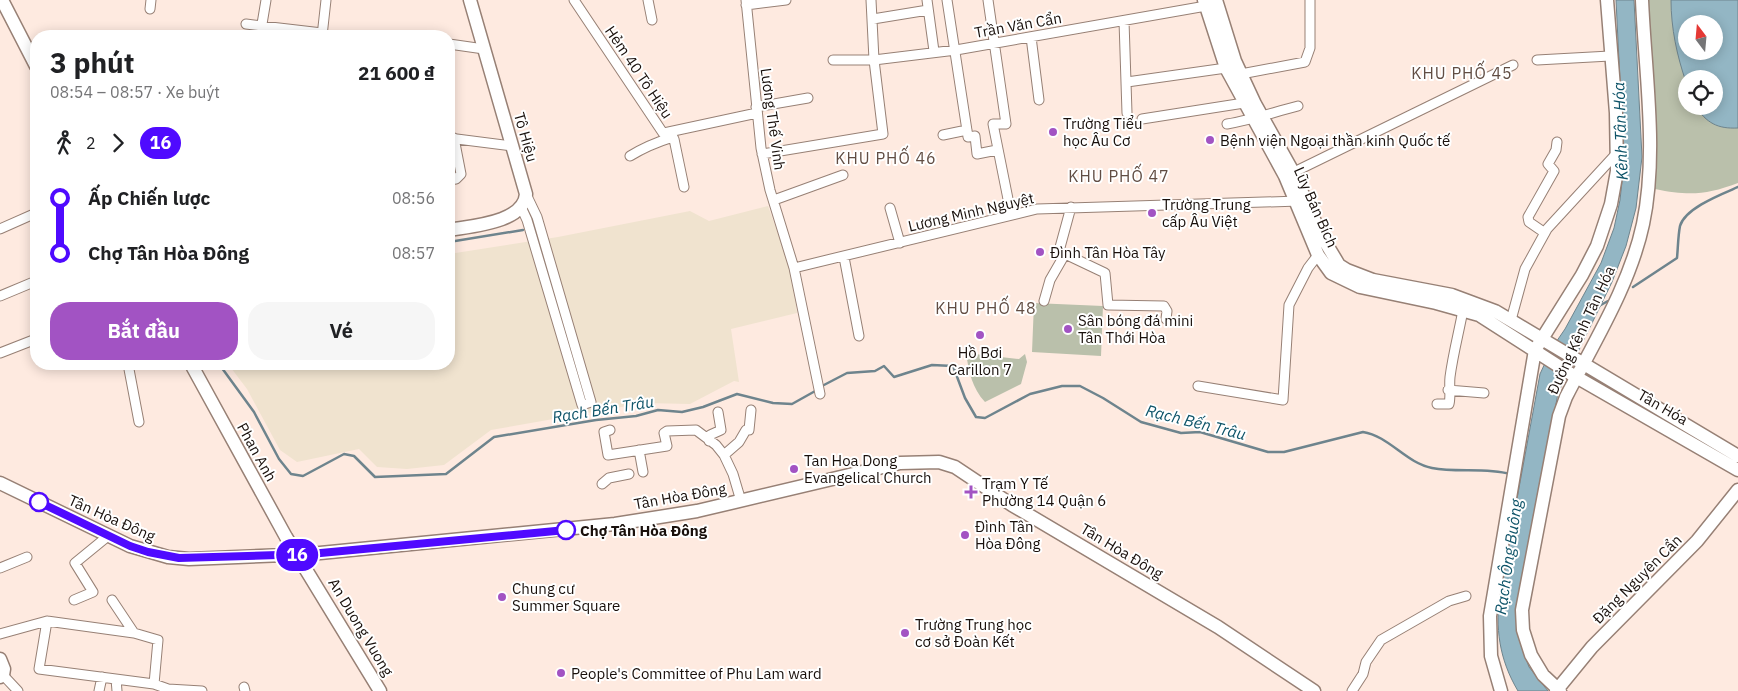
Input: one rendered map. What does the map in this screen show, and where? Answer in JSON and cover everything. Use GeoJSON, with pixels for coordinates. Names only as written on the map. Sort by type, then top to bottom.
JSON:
{"type":"FeatureCollection","features":[{"type":"Feature","properties":{"kind":"street"},"geometry":{"type":"LineString","coordinates":[[2,0],[30,54]]}},
{"type":"Feature","properties":{"kind":"street"},"geometry":{"type":"LineString","coordinates":[[261,30],[266,0]]}},
{"type":"Feature","properties":{"kind":"street"},"geometry":{"type":"LineString","coordinates":[[323,30],[326,0]]}},
{"type":"Feature","properties":{"kind":"street","name":"Tô Hiệu"},"geometry":{"type":"LineString","coordinates":[[470,0],[526,194]]}},
{"type":"Feature","properties":{"kind":"street","name":"Hẻm 40 Tô Hiệu"},"geometry":{"type":"LineString","coordinates":[[574,0],[663,134],[673,138],[684,187]]}},
{"type":"Feature","properties":{"kind":"street"},"geometry":{"type":"LineString","coordinates":[[648,0],[652,20]]}},
{"type":"Feature","properties":{"kind":"street"},"geometry":{"type":"LineString","coordinates":[[746,3],[786,0]]}},
{"type":"Feature","properties":{"kind":"street"},"geometry":{"type":"LineString","coordinates":[[762,154],[883,134],[874,60],[871,0]]}},
{"type":"Feature","properties":{"kind":"street"},"geometry":{"type":"LineString","coordinates":[[926,0],[934,51]]}},
{"type":"Feature","properties":{"kind":"street"},"geometry":{"type":"LineString","coordinates":[[947,0],[968,133]]}},
{"type":"Feature","properties":{"kind":"street"},"geometry":{"type":"LineString","coordinates":[[988,0],[996,43],[1006,124],[993,124],[1011,214]]}},
{"type":"Feature","properties":{"kind":"street"},"geometry":{"type":"LineString","coordinates":[[1241,74],[1305,62],[1310,48],[1310,0]]}},
{"type":"Feature","properties":{"kind":"street","name":"Đường Kênh Tân Hóa"},"geometry":{"type":"LineString","coordinates":[[1501,691],[1492,656],[1490,616],[1515,468],[1538,352],[1597,246],[1611,204],[1617,171],[1616,112],[1607,0]]}},
{"type":"Feature","properties":{"kind":"street","name":"Đường Kênh Tân Hóa"},"geometry":{"type":"LineString","coordinates":[[1558,690],[1543,674],[1531,655],[1523,630],[1522,610],[1559,416],[1574,375],[1621,287],[1643,223],[1649,180],[1649,140],[1642,0]]}},
{"type":"Feature","properties":{"kind":"street"},"geometry":{"type":"LineString","coordinates":[[1209,2],[1228,40],[1258,118]]}},
{"type":"Feature","properties":{"kind":"street","name":"Trần Văn Cẩn"},"geometry":{"type":"LineString","coordinates":[[834,60],[874,60],[934,51],[956,50],[1124,21],[1209,2]]}},
{"type":"Feature","properties":{"kind":"street","name":"Lũy Bán Bích"},"geometry":{"type":"LineString","coordinates":[[1209,2],[1226,68],[1244,103],[1258,118],[1289,174],[1302,201],[1318,255],[1331,273],[1360,287],[1479,315],[1538,352]]}},
{"type":"Feature","properties":{"kind":"street","name":"Lương Thế Vinh"},"geometry":{"type":"LineString","coordinates":[[746,3],[762,154],[794,268],[820,394]]}},
{"type":"Feature","properties":{"kind":"street"},"geometry":{"type":"LineString","coordinates":[[873,19],[928,10]]}},
{"type":"Feature","properties":{"kind":"street"},"geometry":{"type":"LineString","coordinates":[[1124,21],[1127,113]]}},
{"type":"Feature","properties":{"kind":"street"},"geometry":{"type":"LineString","coordinates":[[246,24],[289,30]]}},
{"type":"Feature","properties":{"kind":"street"},"geometry":{"type":"LineString","coordinates":[[1031,37],[1039,100]]}},
{"type":"Feature","properties":{"kind":"street"},"geometry":{"type":"LineString","coordinates":[[455,45],[484,49]]}},
{"type":"Feature","properties":{"kind":"street"},"geometry":{"type":"LineString","coordinates":[[1537,60],[1610,56]]}},
{"type":"Feature","properties":{"kind":"street"},"geometry":{"type":"LineString","coordinates":[[1289,174],[1513,65]]}},
{"type":"Feature","properties":{"kind":"street"},"geometry":{"type":"LineString","coordinates":[[1127,82],[1226,68]]}},
{"type":"Feature","properties":{"kind":"street"},"geometry":{"type":"LineString","coordinates":[[663,134],[808,98]]}},
{"type":"Feature","properties":{"kind":"street"},"geometry":{"type":"LineString","coordinates":[[1142,119],[1244,103]]}},
{"type":"Feature","properties":{"kind":"street"},"geometry":{"type":"LineString","coordinates":[[1227,124],[1258,118],[1298,106]]}},
{"type":"Feature","properties":{"kind":"street"},"geometry":{"type":"LineString","coordinates":[[943,135],[968,133],[975,136],[977,154],[997,150]]}},
{"type":"Feature","properties":{"kind":"street"},"geometry":{"type":"LineString","coordinates":[[455,138],[512,146]]}},
{"type":"Feature","properties":{"kind":"street"},"geometry":{"type":"LineString","coordinates":[[630,156],[642,148],[650,147],[654,143],[673,138]]}},
{"type":"Feature","properties":{"kind":"street"},"geometry":{"type":"LineString","coordinates":[[1545,233],[1529,222],[1528,217],[1554,171],[1548,164],[1556,150],[1557,142]]}},
{"type":"Feature","properties":{"kind":"street"},"geometry":{"type":"LineString","coordinates":[[455,150],[461,174],[455,179]]}},
{"type":"Feature","properties":{"kind":"street"},"geometry":{"type":"LineString","coordinates":[[1511,320],[1525,269],[1545,233],[1616,154]]}},
{"type":"Feature","properties":{"kind":"street"},"geometry":{"type":"LineString","coordinates":[[774,200],[843,175]]}},
{"type":"Feature","properties":{"kind":"street"},"geometry":{"type":"LineString","coordinates":[[521,208],[528,220],[587,404],[537,217],[526,194]]}},
{"type":"Feature","properties":{"kind":"street"},"geometry":{"type":"LineString","coordinates":[[455,229],[504,218],[521,208],[526,194]]}},
{"type":"Feature","properties":{"kind":"street","name":"Tân Hóa"},"geometry":{"type":"LineString","coordinates":[[1302,201],[1333,258],[1347,270],[1373,280],[1452,294],[1482,306],[1511,320],[1738,456]]}},
{"type":"Feature","properties":{"kind":"street","name":"Lương Minh Nguyệt"},"geometry":{"type":"LineString","coordinates":[[794,268],[1037,209],[1302,201]]}},
{"type":"Feature","properties":{"kind":"street"},"geometry":{"type":"LineString","coordinates":[[1071,207],[1059,250],[1105,273],[1108,305],[1164,306],[1167,311],[1166,319]]}},
{"type":"Feature","properties":{"kind":"street"},"geometry":{"type":"LineString","coordinates":[[890,208],[900,243]]}},
{"type":"Feature","properties":{"kind":"street"},"geometry":{"type":"LineString","coordinates":[[0,228],[30,216]]}},
{"type":"Feature","properties":{"kind":"street"},"geometry":{"type":"LineString","coordinates":[[1044,301],[1050,280],[1065,254]]}},
{"type":"Feature","properties":{"kind":"street"},"geometry":{"type":"LineString","coordinates":[[1198,386],[1283,400],[1289,305],[1308,268],[1318,255]]}},
{"type":"Feature","properties":{"kind":"street"},"geometry":{"type":"LineString","coordinates":[[844,257],[859,336]]}},
{"type":"Feature","properties":{"kind":"street"},"geometry":{"type":"LineString","coordinates":[[0,296],[30,284]]}},
{"type":"Feature","properties":{"kind":"street"},"geometry":{"type":"LineString","coordinates":[[1437,404],[1449,404],[1448,390],[1463,310]]}},
{"type":"Feature","properties":{"kind":"street"},"geometry":{"type":"LineString","coordinates":[[0,353],[30,341]]}},
{"type":"Feature","properties":{"kind":"street","name":"Tân Hóa"},"geometry":{"type":"LineString","coordinates":[[1538,352],[1574,375],[1738,470]]}},
{"type":"Feature","properties":{"kind":"street"},"geometry":{"type":"LineString","coordinates":[[129,370],[139,422]]}},
{"type":"Feature","properties":{"kind":"street","name":"Phan Anh"},"geometry":{"type":"LineString","coordinates":[[194,370],[242,460],[298,555]]}},
{"type":"Feature","properties":{"kind":"street"},"geometry":{"type":"LineString","coordinates":[[1448,390],[1484,393]]}},
{"type":"Feature","properties":{"kind":"street"},"geometry":{"type":"LineString","coordinates":[[724,455],[739,442],[746,430],[749,430],[751,410]]}},
{"type":"Feature","properties":{"kind":"street"},"geometry":{"type":"LineString","coordinates":[[709,441],[710,434],[722,430],[718,412]]}},
{"type":"Feature","properties":{"kind":"street"},"geometry":{"type":"LineString","coordinates":[[610,430],[604,432],[608,455],[667,446],[664,433],[676,430],[696,430],[724,455],[741,501]]}},
{"type":"Feature","properties":{"kind":"street"},"geometry":{"type":"LineString","coordinates":[[639,450],[643,472]]}},
{"type":"Feature","properties":{"kind":"street","name":"Tân Hòa Đông"},"geometry":{"type":"LineString","coordinates":[[0,483],[130,546],[168,557],[189,559],[298,555],[615,524],[741,501],[900,463],[930,461],[948,464],[1012,505],[1218,628],[1314,691]]}},
{"type":"Feature","properties":{"kind":"street"},"geometry":{"type":"LineString","coordinates":[[602,484],[609,478],[629,474]]}},
{"type":"Feature","properties":{"kind":"street","name":"Đặng Nguyên Cẩn"},"geometry":{"type":"LineString","coordinates":[[1558,690],[1592,647],[1697,541],[1738,490]]}},
{"type":"Feature","properties":{"kind":"street"},"geometry":{"type":"LineString","coordinates":[[74,600],[93,592],[75,563],[108,536]]}},
{"type":"Feature","properties":{"kind":"street","name":"An Duong Vuong"},"geometry":{"type":"LineString","coordinates":[[298,555],[380,691]]}},
{"type":"Feature","properties":{"kind":"street"},"geometry":{"type":"LineString","coordinates":[[0,568],[27,558]]}},
{"type":"Feature","properties":{"kind":"street"},"geometry":{"type":"LineString","coordinates":[[1352,691],[1363,674],[1366,662],[1381,640],[1450,601],[1466,596]]}},
{"type":"Feature","properties":{"kind":"street"},"geometry":{"type":"LineString","coordinates":[[112,600],[134,634]]}},
{"type":"Feature","properties":{"kind":"street"},"geometry":{"type":"LineString","coordinates":[[47,621],[39,669],[154,684],[168,689],[202,691]]}},
{"type":"Feature","properties":{"kind":"street"},"geometry":{"type":"LineString","coordinates":[[0,634],[47,621],[134,634],[158,640],[154,684]]}},
{"type":"Feature","properties":{"kind":"street"},"geometry":{"type":"LineString","coordinates":[[0,659],[4,669],[2,676],[18,691]]}},
{"type":"Feature","properties":{"kind":"street"},"geometry":{"type":"LineString","coordinates":[[99,691],[102,677]]}},
{"type":"Feature","properties":{"kind":"street"},"geometry":{"type":"LineString","coordinates":[[116,679],[118,691]]}},
{"type":"Feature","properties":{"kind":"shaded area"},"geometry":{"type":"Polygon","coordinates":[[[768,206],[792,273],[797,313],[731,329],[739,382],[734,381],[690,404],[644,403],[491,430],[444,465],[407,469],[377,467],[359,449],[297,462],[280,450],[247,389],[233,370],[455,370],[455,253],[558,237],[690,211],[709,221],[768,206]]]}},
{"type":"Feature","properties":{"kind":"green space"},"geometry":{"type":"Polygon","coordinates":[[[1648,0],[1738,0],[1738,183],[1707,192],[1678,193],[1655,189],[1648,0]]]}},
{"type":"Feature","properties":{"kind":"green space","name":"Sân bóng đá mini Tân Thới Hòa"},"geometry":{"type":"Polygon","coordinates":[[[1034,303],[1103,306],[1101,356],[1032,352],[1034,303]]]}},
{"type":"Feature","properties":{"kind":"green space"},"geometry":{"type":"Polygon","coordinates":[[[966,353],[1019,359],[1025,354],[1027,362],[1021,384],[985,402],[974,385],[966,353]]]}},
{"type":"Feature","properties":{"kind":"water","name":"Rạch Ông Buông"},"geometry":{"type":"Polygon","coordinates":[[[1616,0],[1634,0],[1642,157],[1636,208],[1626,246],[1612,282],[1558,393],[1521,596],[1525,656],[1529,667],[1548,691],[1518,691],[1506,667],[1500,643],[1498,618],[1500,591],[1540,374],[1552,348],[1565,329],[1601,263],[1614,228],[1620,200],[1624,163],[1616,0]]]}},
{"type":"Feature","properties":{"kind":"water"},"geometry":{"type":"Polygon","coordinates":[[[1671,0],[1738,0],[1738,128],[1718,126],[1708,121],[1702,115],[1723,115],[1723,70],[1682,70],[1680,60],[1723,60],[1723,15],[1678,15],[1678,54],[1672,21],[1671,0]]]}},
{"type":"Feature","properties":{"kind":"waterway"},"geometry":{"type":"LineString","coordinates":[[1633,287],[1677,258],[1680,226],[1683,219],[1689,213],[1705,202],[1738,187]]}},
{"type":"Feature","properties":{"kind":"waterway"},"geometry":{"type":"LineString","coordinates":[[455,241],[523,230]]}},
{"type":"Feature","properties":{"kind":"waterway"},"geometry":{"type":"LineString","coordinates":[[1599,306],[1608,301]]}},
{"type":"Feature","properties":{"kind":"waterway","name":"Rạch Bến Trâu"},"geometry":{"type":"LineString","coordinates":[[822,386],[847,373],[875,371],[884,366],[894,377],[932,365],[953,366],[965,398],[976,417],[985,418],[1030,394],[1062,386],[1080,386],[1141,422],[1181,433],[1200,432],[1268,452],[1284,452],[1363,432],[1372,434],[1414,461],[1432,468],[1491,471],[1510,474]]}},
{"type":"Feature","properties":{"kind":"waterway","name":"Rạch Bến Trâu"},"geometry":{"type":"LineString","coordinates":[[223,370],[254,412],[279,459],[291,474],[303,476],[344,454],[354,456],[375,477],[446,474],[494,437],[596,420],[636,416],[658,410],[682,412],[703,407],[737,394],[773,403],[792,404],[817,390]]}},
{"type":"Feature","properties":{"kind":"bus line","name":"16"},"geometry":{"type":"LineString","coordinates":[[39,502],[130,546],[168,557],[189,559],[289,556],[566,530]]}},
{"type":"Feature","properties":{"kind":"place","name":"Trường Tiểu học Âu Cơ"},"geometry":{"type":"Point","coordinates":[1053,132]}},
{"type":"Feature","properties":{"kind":"place","name":"Bệnh viện Ngoại thần kinh Quốc tế"},"geometry":{"type":"Point","coordinates":[1210,140]}},
{"type":"Feature","properties":{"kind":"place","name":"Trường Trung cấp Âu Việt"},"geometry":{"type":"Point","coordinates":[1152,213]}},
{"type":"Feature","properties":{"kind":"place","name":"Đình Tân Hòa Tây"},"geometry":{"type":"Point","coordinates":[1040,252]}},
{"type":"Feature","properties":{"kind":"place","name":"Sân bóng đá mini Tân Thới Hòa"},"geometry":{"type":"Point","coordinates":[1068,329]}},
{"type":"Feature","properties":{"kind":"place","name":"Hồ Bơi Carillon 7"},"geometry":{"type":"Point","coordinates":[980,335]}},
{"type":"Feature","properties":{"kind":"place","name":"Tan Hoa Dong Evangelical Church"},"geometry":{"type":"Point","coordinates":[794,469]}},
{"type":"Feature","properties":{"kind":"place","name":"Trạm Y Tế Phường 14 Quận 6"},"geometry":{"type":"Point","coordinates":[971,492]}},
{"type":"Feature","properties":{"kind":"place","name":"Chợ Tân Hòa Đông"},"geometry":{"type":"Point","coordinates":[566,530]}},
{"type":"Feature","properties":{"kind":"place","name":"Đình Tân Hòa Đông"},"geometry":{"type":"Point","coordinates":[965,535]}},
{"type":"Feature","properties":{"kind":"place","name":"Chung cư Summer Square"},"geometry":{"type":"Point","coordinates":[502,597]}},
{"type":"Feature","properties":{"kind":"place","name":"Trường Trung học cơ sở Đoàn Kết"},"geometry":{"type":"Point","coordinates":[905,633]}},
{"type":"Feature","properties":{"kind":"place","name":"People's Committee of Phu Lam ward"},"geometry":{"type":"Point","coordinates":[561,673]}},
{"type":"Feature","properties":{"kind":"district","name":"KHU PHỐ 45"},"geometry":{"type":"Point","coordinates":[1462,73]}},
{"type":"Feature","properties":{"kind":"district","name":"KHU PHỐ 46"},"geometry":{"type":"Point","coordinates":[886,158]}},
{"type":"Feature","properties":{"kind":"district","name":"KHU PHỐ 47"},"geometry":{"type":"Point","coordinates":[1119,176]}},
{"type":"Feature","properties":{"kind":"district","name":"KHU PHỐ 48"},"geometry":{"type":"Point","coordinates":[986,308]}},
{"type":"Feature","properties":{"kind":"water label","name":"Kênh Tân Hóa"},"geometry":{"type":"Point","coordinates":[1620,131]}}]}
